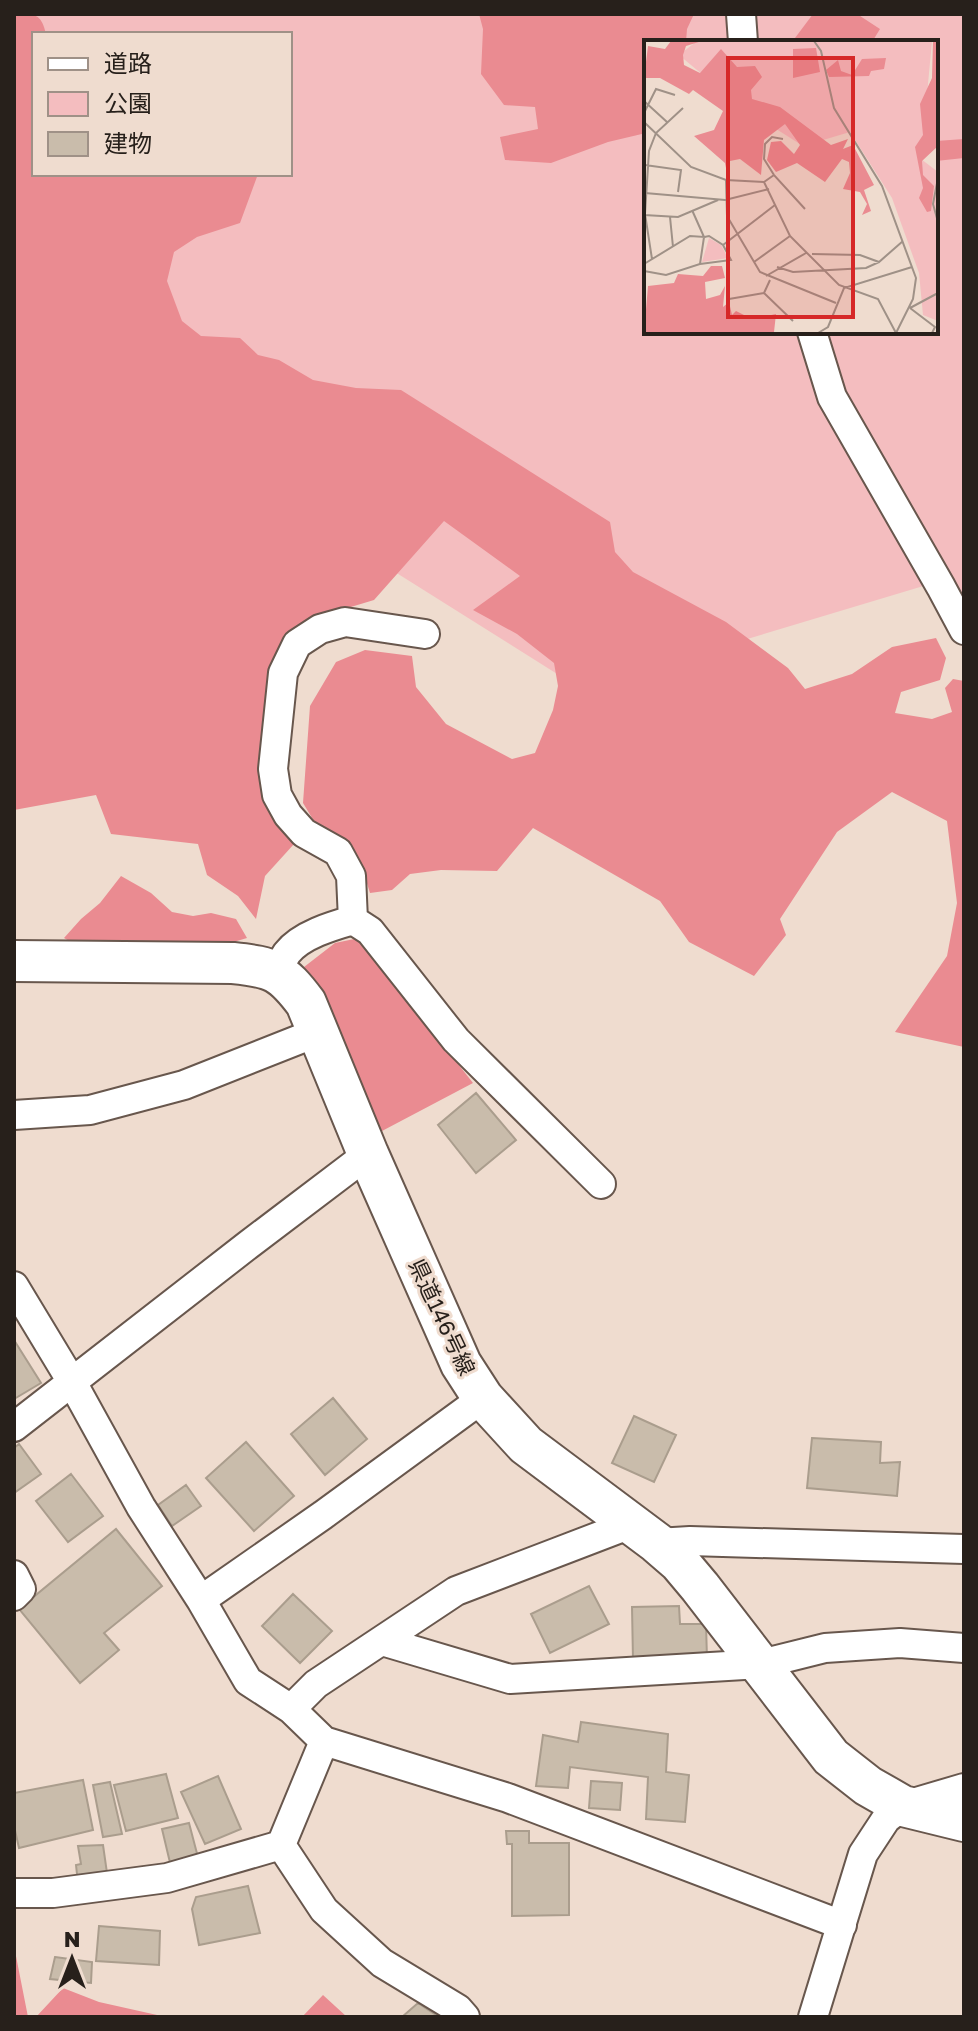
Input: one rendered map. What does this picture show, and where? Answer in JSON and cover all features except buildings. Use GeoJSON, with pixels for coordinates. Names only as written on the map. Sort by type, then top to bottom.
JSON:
{"type":"FeatureCollection","features":[{"type":"Feature","properties":{"kind":"main road"},"geometry":{"type":"LineString","coordinates":[[14,961],[233,963],[277,971]]}},
{"type":"Feature","properties":{"kind":"main road","name":"県道146号線"},"geometry":{"type":"LineString","coordinates":[[277,971],[306,1003],[368,1154],[461,1364],[483,1398],[526,1445],[679,1562],[831,1757],[868,1786],[903,1806],[964,1821]]}},
{"type":"Feature","properties":{"kind":"street"},"geometry":{"type":"LineString","coordinates":[[741,14],[743,40]]}},
{"type":"Feature","properties":{"kind":"street"},"geometry":{"type":"LineString","coordinates":[[813,334],[832,397],[964,630]]}},
{"type":"Feature","properties":{"kind":"street"},"geometry":{"type":"LineString","coordinates":[[353,920],[351,876],[338,852],[304,833],[288,815],[277,795],[273,769],[283,673],[297,644],[320,629],[333,625],[345,622],[425,634]]}},
{"type":"Feature","properties":{"kind":"street"},"geometry":{"type":"LineString","coordinates":[[277,971],[288,952],[301,941],[338,924],[353,920],[370,931],[456,1040],[601,1184]]}},
{"type":"Feature","properties":{"kind":"street"},"geometry":{"type":"LineString","coordinates":[[14,1115],[90,1110],[184,1085],[318,1032]]}},
{"type":"Feature","properties":{"kind":"street"},"geometry":{"type":"LineString","coordinates":[[14,1427],[368,1154]]}},
{"type":"Feature","properties":{"kind":"street"},"geometry":{"type":"LineString","coordinates":[[14,1286],[72,1382],[141,1507],[248,1681],[291,1709],[324,1741],[508,1798],[842,1925]]}},
{"type":"Feature","properties":{"kind":"street"},"geometry":{"type":"LineString","coordinates":[[201,1600],[483,1398]]}},
{"type":"Feature","properties":{"kind":"street"},"geometry":{"type":"LineString","coordinates":[[291,1709],[316,1684],[456,1591],[644,1533],[690,1541],[964,1549]]}},
{"type":"Feature","properties":{"kind":"street"},"geometry":{"type":"LineString","coordinates":[[14,1575],[21,1589],[14,1596]]}},
{"type":"Feature","properties":{"kind":"street"},"geometry":{"type":"LineString","coordinates":[[382,1641],[510,1679],[761,1664],[825,1648],[900,1643],[964,1648]]}},
{"type":"Feature","properties":{"kind":"street"},"geometry":{"type":"LineString","coordinates":[[281,1845],[324,1741]]}},
{"type":"Feature","properties":{"kind":"street"},"geometry":{"type":"LineString","coordinates":[[813,2017],[863,1854],[886,1819],[903,1806],[964,1788]]}},
{"type":"Feature","properties":{"kind":"street"},"geometry":{"type":"LineString","coordinates":[[14,1893],[53,1893],[167,1878],[281,1845]]}},
{"type":"Feature","properties":{"kind":"street"},"geometry":{"type":"LineString","coordinates":[[281,1845],[324,1910],[382,1963],[458,2009],[465,2017]]}},
{"type":"Feature","properties":{"kind":"green space"},"geometry":{"type":"Polygon","coordinates":[[[14,14],[964,14],[964,599],[950,578],[581,689],[88,379],[14,317],[14,14]]]}},
{"type":"Feature","properties":{"kind":"shaded area"},"geometry":{"type":"Polygon","coordinates":[[[14,14],[27,14],[39,18],[45,32],[32,32],[32,176],[257,176],[240,223],[197,237],[174,252],[167,281],[182,321],[201,336],[240,338],[258,355],[279,360],[313,380],[356,388],[401,390],[610,522],[615,552],[633,572],[726,622],[788,668],[805,689],[852,674],[892,647],[936,638],[946,658],[940,680],[901,692],[895,713],[932,719],[952,712],[945,688],[953,679],[964,681],[964,1047],[895,1032],[947,956],[957,903],[947,821],[892,792],[837,832],[780,919],[786,935],[754,976],[689,942],[660,901],[533,828],[497,871],[441,870],[410,874],[392,890],[370,893],[359,858],[320,831],[303,803],[310,706],[336,662],[365,650],[412,656],[416,687],[446,724],[512,759],[535,753],[553,710],[558,686],[554,663],[517,634],[473,610],[520,576],[444,521],[374,600],[321,616],[281,646],[261,773],[277,825],[294,844],[265,876],[256,919],[238,896],[207,875],[198,844],[111,834],[96,795],[14,810],[14,14]]]}},
{"type":"Feature","properties":{"kind":"shaded area"},"geometry":{"type":"Polygon","coordinates":[[[479,14],[694,14],[686,40],[644,40],[644,133],[608,142],[551,163],[505,160],[500,137],[538,129],[535,107],[504,105],[481,74],[483,29],[479,14]]]}},
{"type":"Feature","properties":{"kind":"shaded area"},"geometry":{"type":"Polygon","coordinates":[[[813,14],[857,14],[880,29],[873,40],[794,40],[813,14]]]}},
{"type":"Feature","properties":{"kind":"shaded area"},"geometry":{"type":"Polygon","coordinates":[[[964,139],[964,158],[938,161],[938,141],[964,139]]]}},
{"type":"Feature","properties":{"kind":"shaded area"},"geometry":{"type":"Polygon","coordinates":[[[121,876],[151,893],[172,912],[193,916],[211,913],[236,919],[247,938],[220,946],[82,948],[64,938],[100,903],[121,876]]]}},
{"type":"Feature","properties":{"kind":"shaded area"},"geometry":{"type":"Polygon","coordinates":[[[359,938],[473,1083],[382,1131],[341,1050],[330,1010],[304,967],[335,943],[359,938]]]}},
{"type":"Feature","properties":{"kind":"shaded area"},"geometry":{"type":"Polygon","coordinates":[[[14,1947],[15,1951],[28,2017],[14,2017],[14,1947]]]}},
{"type":"Feature","properties":{"kind":"shaded area"},"geometry":{"type":"Polygon","coordinates":[[[63,1988],[99,2002],[166,2017],[36,2017],[63,1988]]]}},
{"type":"Feature","properties":{"kind":"shaded area"},"geometry":{"type":"Polygon","coordinates":[[[323,1995],[347,2017],[302,2017],[323,1995]]]}}]}
